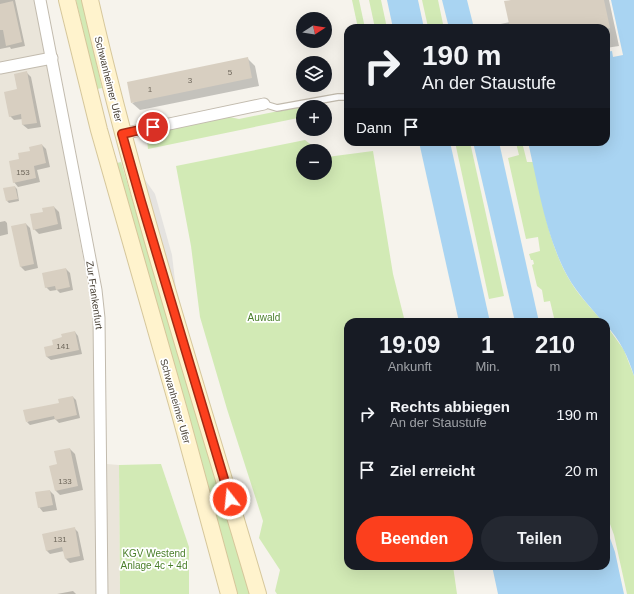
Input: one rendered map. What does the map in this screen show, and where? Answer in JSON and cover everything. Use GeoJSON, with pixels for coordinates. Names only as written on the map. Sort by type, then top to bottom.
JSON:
{"type":"FeatureCollection","features":[{"type":"Feature","properties":{"kind":"main road","name":"Schwanheimer Ufer"},"geometry":{"type":"LineString","coordinates":[[67,0],[99,130],[180,414],[229,594]]}},
{"type":"Feature","properties":{"kind":"main road","name":"Schwanheimer Ufer"},"geometry":{"type":"LineString","coordinates":[[90,0],[122,134],[258,594]]}},
{"type":"Feature","properties":{"kind":"street","name":"Zur Frankenfurt"},"geometry":{"type":"LineString","coordinates":[[40,0],[96,290],[99,318],[102,594]]}},
{"type":"Feature","properties":{"kind":"street"},"geometry":{"type":"LineString","coordinates":[[0,68],[52,58]]}},
{"type":"Feature","properties":{"kind":"street"},"geometry":{"type":"LineString","coordinates":[[122,134],[264,104]]}},
{"type":"Feature","properties":{"kind":"lane"},"geometry":{"type":"LineString","coordinates":[[264,104],[277,108],[344,97]]}},
{"type":"Feature","properties":{"kind":"shaded area"},"geometry":{"type":"Polygon","coordinates":[[[0,0],[35,0],[44,42],[94,326],[94,463],[119,465],[120,594],[0,594],[0,0]]]}},
{"type":"Feature","properties":{"kind":"shaded area"},"geometry":{"type":"Polygon","coordinates":[[[141,174],[155,194],[172,255],[177,298],[141,174]]]}},
{"type":"Feature","properties":{"kind":"green space"},"geometry":{"type":"Polygon","coordinates":[[[76,0],[82,0],[102,88],[97,89],[76,0]]]}},
{"type":"Feature","properties":{"kind":"green space"},"geometry":{"type":"Polygon","coordinates":[[[352,0],[359,0],[364,24],[357,24],[352,0]]]}},
{"type":"Feature","properties":{"kind":"green space"},"geometry":{"type":"Polygon","coordinates":[[[369,0],[381,0],[386,24],[374,24],[369,0]]]}},
{"type":"Feature","properties":{"kind":"green space"},"geometry":{"type":"Polygon","coordinates":[[[422,0],[438,0],[443,24],[427,24],[422,0]]]}},
{"type":"Feature","properties":{"kind":"green space"},"geometry":{"type":"Polygon","coordinates":[[[296,107],[296,118],[148,149],[147,140],[161,129],[220,115],[239,119],[296,107]]]}},
{"type":"Feature","properties":{"kind":"green space","name":"Auwald"},"geometry":{"type":"Polygon","coordinates":[[[305,140],[310,144],[296,144],[296,180],[332,180],[332,156],[373,151],[393,274],[404,318],[344,318],[344,570],[454,570],[457,594],[277,594],[275,591],[280,570],[259,538],[263,521],[227,409],[200,317],[191,246],[176,166],[305,140]]]}},
{"type":"Feature","properties":{"kind":"green space"},"geometry":{"type":"Polygon","coordinates":[[[456,146],[471,146],[504,296],[489,299],[456,146]]]}},
{"type":"Feature","properties":{"kind":"green space"},"geometry":{"type":"Polygon","coordinates":[[[517,146],[523,146],[527,162],[533,162],[552,240],[564,270],[579,294],[600,318],[554,318],[550,301],[544,302],[542,290],[537,286],[532,265],[534,264],[533,260],[531,260],[529,254],[540,251],[538,237],[526,239],[508,158],[519,155],[517,146]]]}},
{"type":"Feature","properties":{"kind":"green space"},"geometry":{"type":"Polygon","coordinates":[[[121,162],[250,594],[236,594],[204,470],[117,163],[121,162]]]}},
{"type":"Feature","properties":{"kind":"green space"},"geometry":{"type":"Polygon","coordinates":[[[610,331],[624,350],[634,376],[634,594],[627,594],[614,535],[610,524],[610,331]]]}},
{"type":"Feature","properties":{"kind":"green space","name":"KGV Westend Anlage 4c + 4d"},"geometry":{"type":"Polygon","coordinates":[[[161,464],[189,547],[189,594],[120,594],[119,465],[161,464]]]}},
{"type":"Feature","properties":{"kind":"water"},"geometry":{"type":"Polygon","coordinates":[[[387,0],[418,0],[423,24],[392,24],[387,0]]]}},
{"type":"Feature","properties":{"kind":"water"},"geometry":{"type":"Polygon","coordinates":[[[442,0],[467,0],[473,24],[448,24],[442,0]]]}},
{"type":"Feature","properties":{"kind":"water"},"geometry":{"type":"Polygon","coordinates":[[[611,0],[634,0],[634,376],[626,355],[610,330],[610,318],[600,318],[576,289],[560,262],[548,228],[529,146],[610,146],[610,51],[612,51],[613,57],[623,55],[611,0]]]}},
{"type":"Feature","properties":{"kind":"water"},"geometry":{"type":"Polygon","coordinates":[[[420,146],[451,146],[489,318],[458,318],[420,146]]]}},
{"type":"Feature","properties":{"kind":"water"},"geometry":{"type":"Polygon","coordinates":[[[474,146],[500,146],[538,318],[514,318],[474,146]]]}},
{"type":"Feature","properties":{"kind":"water"},"geometry":{"type":"Polygon","coordinates":[[[610,538],[615,552],[624,594],[498,594],[493,570],[610,570],[610,538]]]}},
{"type":"Feature","properties":{"kind":"building"},"geometry":{"type":"Polygon","coordinates":[[[604,0],[609,24],[509,24],[504,1],[604,0]]]}},
{"type":"Feature","properties":{"kind":"building"},"geometry":{"type":"Polygon","coordinates":[[[13,1],[22,42],[6,46],[3,30],[0,30],[0,4],[13,1]]]}},
{"type":"Feature","properties":{"kind":"building"},"geometry":{"type":"Polygon","coordinates":[[[248,57],[252,78],[131,103],[127,82],[248,57]]]}},
{"type":"Feature","properties":{"kind":"building"},"geometry":{"type":"Polygon","coordinates":[[[27,71],[37,123],[22,125],[21,114],[9,117],[4,92],[17,89],[14,74],[27,71]]]}},
{"type":"Feature","properties":{"kind":"building"},"geometry":{"type":"Polygon","coordinates":[[[42,144],[46,163],[34,166],[36,178],[13,183],[9,161],[19,159],[18,153],[30,151],[29,147],[42,144]]]}},
{"type":"Feature","properties":{"kind":"building"},"geometry":{"type":"Polygon","coordinates":[[[15,186],[18,199],[6,201],[3,188],[15,186]]]}},
{"type":"Feature","properties":{"kind":"building"},"geometry":{"type":"Polygon","coordinates":[[[54,206],[58,224],[33,230],[30,214],[43,212],[42,208],[54,206]]]}},
{"type":"Feature","properties":{"kind":"building"},"geometry":{"type":"Polygon","coordinates":[[[26,223],[34,264],[20,267],[11,226],[26,223]]]}},
{"type":"Feature","properties":{"kind":"building"},"geometry":{"type":"Polygon","coordinates":[[[66,268],[70,287],[56,290],[55,286],[45,288],[42,273],[66,268]]]}},
{"type":"Feature","properties":{"kind":"building"},"geometry":{"type":"Polygon","coordinates":[[[75,331],[79,350],[46,357],[44,347],[53,345],[52,340],[62,337],[61,334],[75,331]]]}},
{"type":"Feature","properties":{"kind":"building"},"geometry":{"type":"Polygon","coordinates":[[[73,396],[77,415],[55,420],[54,416],[26,422],[23,410],[59,403],[58,399],[73,396]]]}},
{"type":"Feature","properties":{"kind":"building"},"geometry":{"type":"Polygon","coordinates":[[[70,448],[78,486],[55,491],[49,466],[57,464],[54,451],[70,448]]]}},
{"type":"Feature","properties":{"kind":"building"},"geometry":{"type":"Polygon","coordinates":[[[50,490],[53,505],[38,508],[35,492],[50,490]]]}},
{"type":"Feature","properties":{"kind":"building"},"geometry":{"type":"Polygon","coordinates":[[[75,527],[80,556],[65,559],[62,547],[46,551],[42,534],[75,527]]]}},
{"type":"Feature","properties":{"kind":"route"},"geometry":{"type":"LineString","coordinates":[[153,127],[122,134],[230,499]]}}]}
